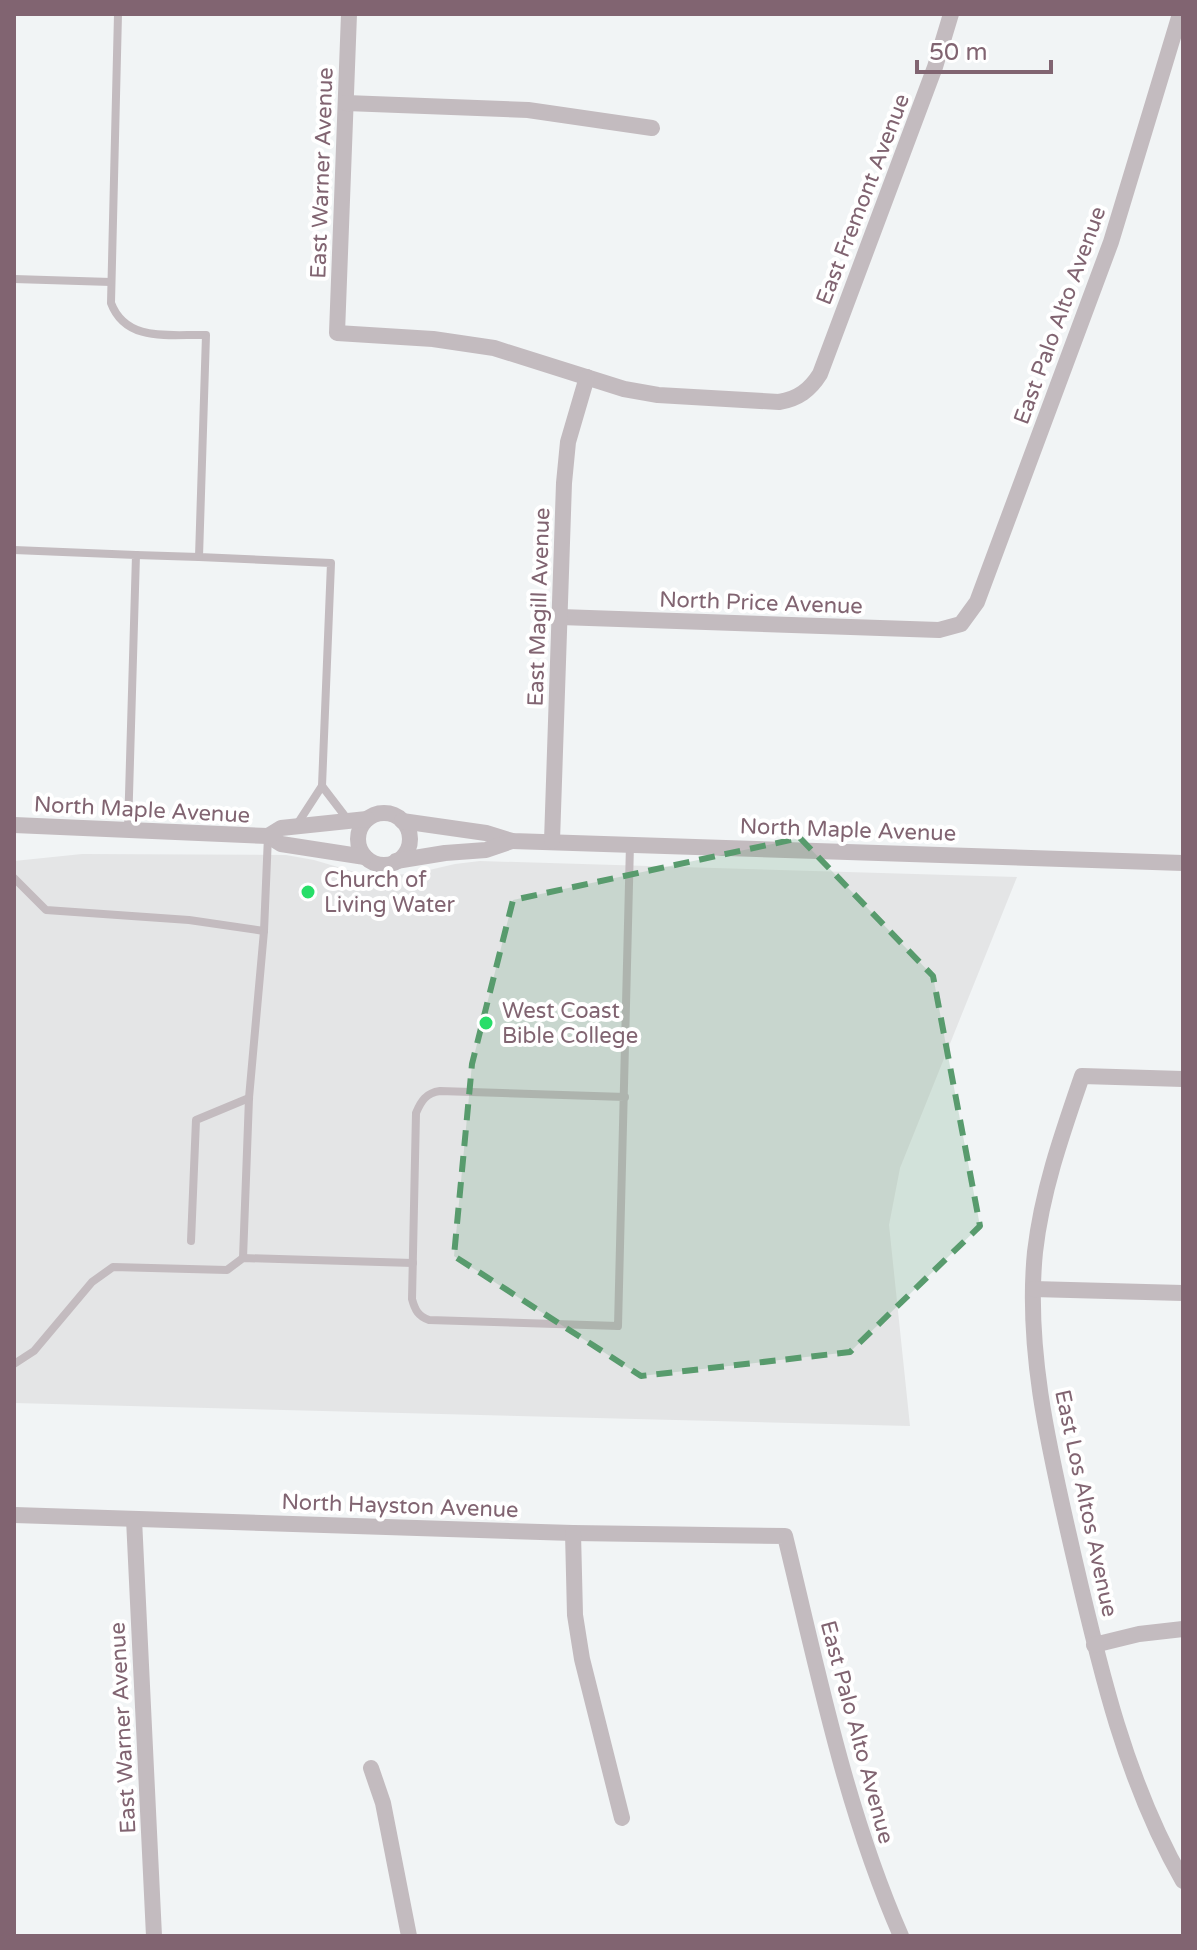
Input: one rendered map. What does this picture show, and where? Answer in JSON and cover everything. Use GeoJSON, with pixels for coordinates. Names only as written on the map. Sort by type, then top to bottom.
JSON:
{"type":"FeatureCollection","features":[{"type":"Feature","properties":{"kind":"street","name":"East Warner Avenue"},"geometry":{"type":"LineString","coordinates":[[349,14],[337,333],[433,339],[494,348],[587,377]]}},
{"type":"Feature","properties":{"kind":"street","name":"East Fremont Avenue"},"geometry":{"type":"LineString","coordinates":[[587,377],[624,389],[688,398],[779,402],[803,394],[820,374],[935,67],[951,14]]}},
{"type":"Feature","properties":{"kind":"street","name":"East Palo Alto Avenue"},"geometry":{"type":"LineString","coordinates":[[961,624],[977,602],[1111,242],[1180,14]]}},
{"type":"Feature","properties":{"kind":"street"},"geometry":{"type":"LineString","coordinates":[[346,103],[528,110],[652,128]]}},
{"type":"Feature","properties":{"kind":"street","name":"East Magill Avenue"},"geometry":{"type":"LineString","coordinates":[[552,841],[565,462],[587,377]]}},
{"type":"Feature","properties":{"kind":"street","name":"North Price Avenue"},"geometry":{"type":"LineString","coordinates":[[560,617],[939,630],[961,624]]}},
{"type":"Feature","properties":{"kind":"street","name":"North Maple Avenue"},"geometry":{"type":"LineString","coordinates":[[268,836],[281,828],[367,819],[381,813],[396,816],[402,821],[486,833],[512,841],[1183,863]]}},
{"type":"Feature","properties":{"kind":"street"},"geometry":{"type":"LineString","coordinates":[[365,857],[358,842],[361,825],[367,819]]}},
{"type":"Feature","properties":{"kind":"street"},"geometry":{"type":"LineString","coordinates":[[396,861],[403,856],[409,843],[409,834],[402,821]]}},
{"type":"Feature","properties":{"kind":"street","name":"North Maple Avenue"},"geometry":{"type":"LineString","coordinates":[[14,825],[268,836],[281,844],[365,857],[380,865],[486,850],[512,841]]}},
{"type":"Feature","properties":{"kind":"street","name":"East Los Altos Avenue"},"geometry":{"type":"LineString","coordinates":[[1183,1079],[1082,1076],[1046,1187],[1035,1253],[1033,1289],[1035,1345],[1051,1460],[1094,1645],[1127,1753],[1165,1849],[1183,1879]]}},
{"type":"Feature","properties":{"kind":"street"},"geometry":{"type":"LineString","coordinates":[[1033,1289],[1183,1293]]}},
{"type":"Feature","properties":{"kind":"street","name":"North Hayston Avenue"},"geometry":{"type":"LineString","coordinates":[[14,1515],[573,1533],[785,1536]]}},
{"type":"Feature","properties":{"kind":"street","name":"East Warner Avenue"},"geometry":{"type":"LineString","coordinates":[[134,1519],[154,1936]]}},
{"type":"Feature","properties":{"kind":"street"},"geometry":{"type":"LineString","coordinates":[[573,1533],[575,1615],[582,1659],[622,1818]]}},
{"type":"Feature","properties":{"kind":"street","name":"East Palo Alto Avenue"},"geometry":{"type":"LineString","coordinates":[[785,1536],[851,1800],[876,1879],[901,1936]]}},
{"type":"Feature","properties":{"kind":"street"},"geometry":{"type":"LineString","coordinates":[[1094,1645],[1139,1634],[1183,1629]]}},
{"type":"Feature","properties":{"kind":"street"},"geometry":{"type":"LineString","coordinates":[[371,1768],[383,1803],[409,1936]]}},
{"type":"Feature","properties":{"kind":"lane"},"geometry":{"type":"LineString","coordinates":[[118,14],[111,303],[116,315],[127,327],[142,333],[206,335],[199,557]]}},
{"type":"Feature","properties":{"kind":"lane"},"geometry":{"type":"LineString","coordinates":[[14,279],[111,282]]}},
{"type":"Feature","properties":{"kind":"lane"},"geometry":{"type":"LineString","coordinates":[[14,550],[331,563],[322,786],[295,827]]}},
{"type":"Feature","properties":{"kind":"lane"},"geometry":{"type":"LineString","coordinates":[[128,830],[136,555]]}},
{"type":"Feature","properties":{"kind":"lane"},"geometry":{"type":"LineString","coordinates":[[322,786],[348,821]]}},
{"type":"Feature","properties":{"kind":"lane"},"geometry":{"type":"LineString","coordinates":[[243,1258],[249,1098],[264,931],[268,836]]}},
{"type":"Feature","properties":{"kind":"lane"},"geometry":{"type":"LineString","coordinates":[[625,1097],[440,1091],[430,1093],[420,1103],[416,1113],[414,1309],[429,1320],[618,1326],[625,1097],[630,843]]}},
{"type":"Feature","properties":{"kind":"lane"},"geometry":{"type":"LineString","coordinates":[[14,878],[46,910],[189,920],[264,931]]}},
{"type":"Feature","properties":{"kind":"lane"},"geometry":{"type":"LineString","coordinates":[[191,1241],[196,1120],[249,1098]]}},
{"type":"Feature","properties":{"kind":"lane"},"geometry":{"type":"LineString","coordinates":[[14,1364],[34,1351],[92,1282],[113,1267],[227,1270],[243,1258],[413,1263]]}},
{"type":"Feature","properties":{"kind":"highlighted area"},"geometry":{"type":"Polygon","coordinates":[[[800,838],[933,976],[980,1226],[850,1352],[641,1376],[454,1256],[472,1064],[513,900],[800,838]]]}},
{"type":"Feature","properties":{"kind":"shaded area","name":"West Coast Bible College"},"geometry":{"type":"Polygon","coordinates":[[[82,854],[286,855],[358,873],[386,875],[412,874],[480,861],[1017,877],[900,1168],[889,1225],[910,1426],[14,1403],[14,861],[82,854]]]}},
{"type":"Feature","properties":{"kind":"place","name":"Church of Living Water"},"geometry":{"type":"Point","coordinates":[308,892]}},
{"type":"Feature","properties":{"kind":"place","name":"West Coast Bible College"},"geometry":{"type":"Point","coordinates":[486,1023]}}]}
